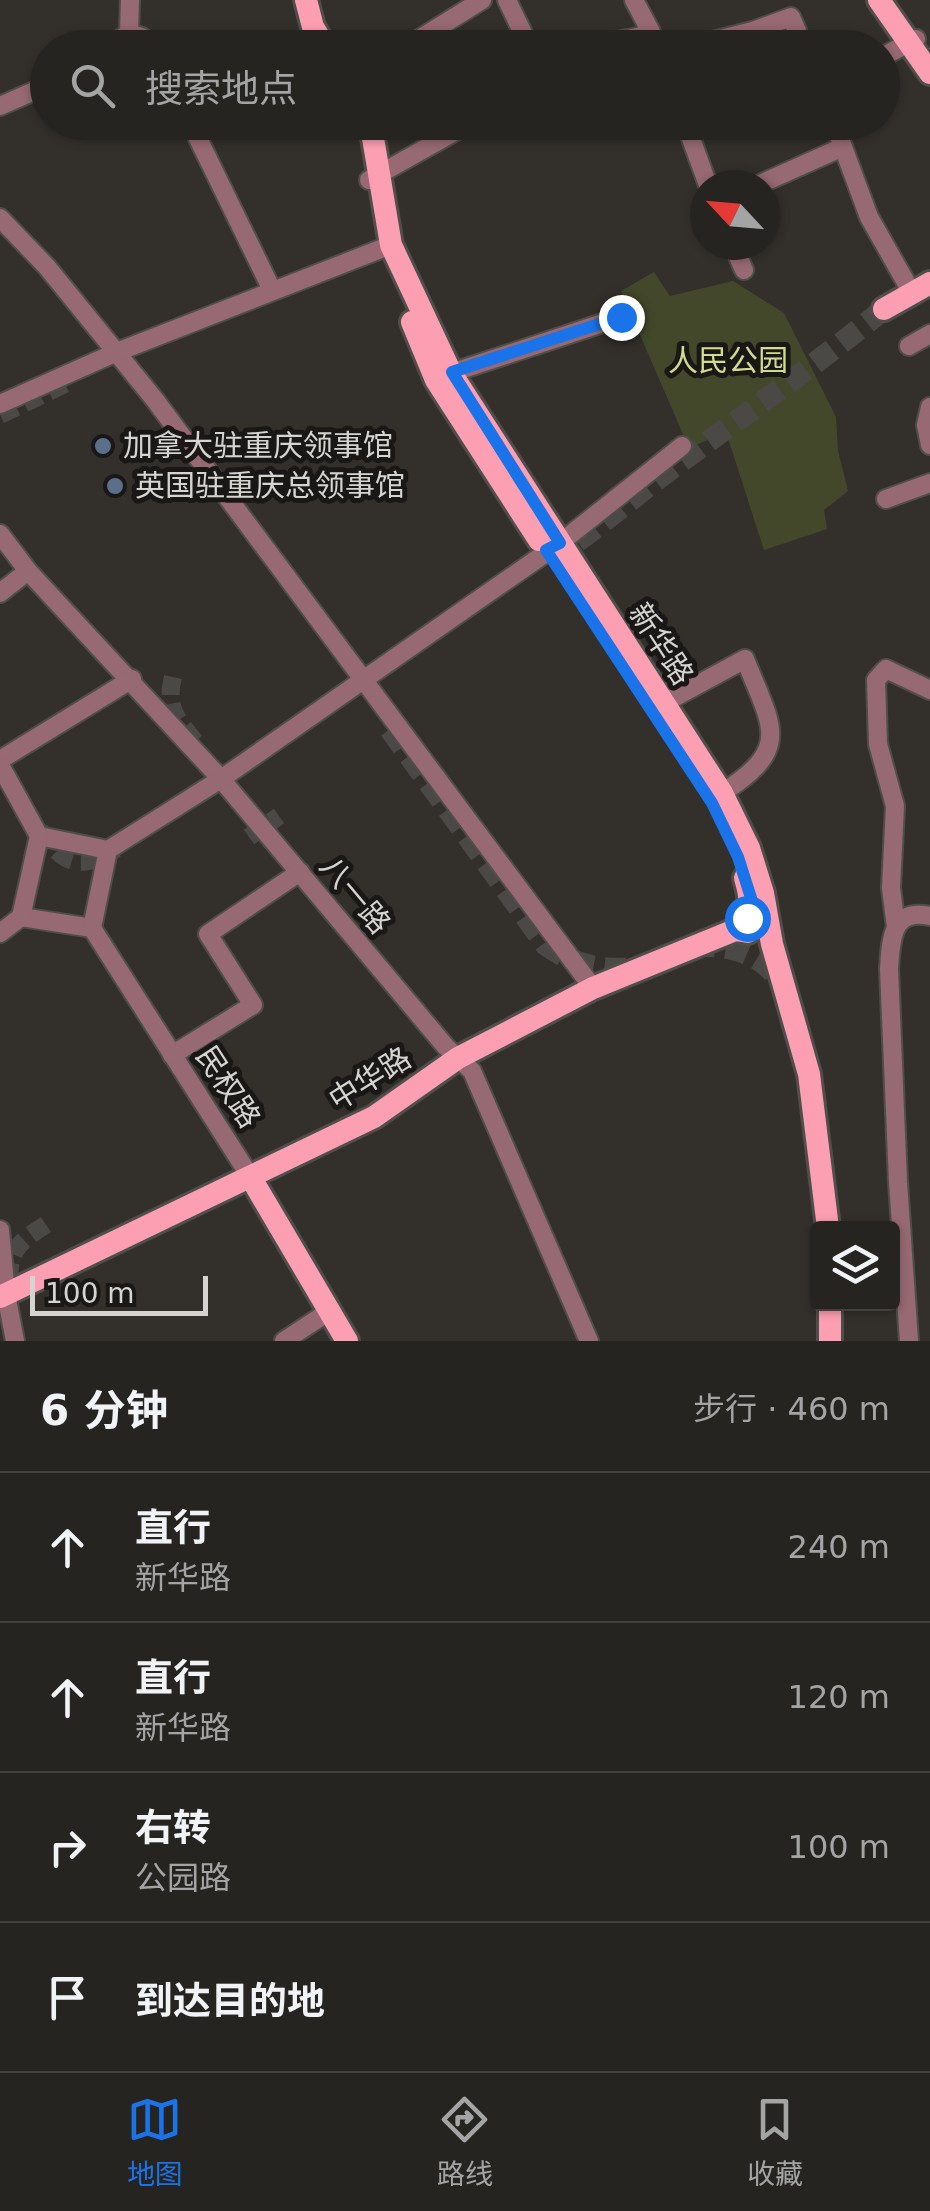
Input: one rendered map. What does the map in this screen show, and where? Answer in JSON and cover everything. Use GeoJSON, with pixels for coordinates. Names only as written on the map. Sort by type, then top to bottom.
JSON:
{"type":"FeatureCollection","features":[{"type":"Feature","properties":{"kind":"main road"},"geometry":{"type":"LineString","coordinates":[[296,0],[304,30]]}},
{"type":"Feature","properties":{"kind":"main road"},"geometry":{"type":"LineString","coordinates":[[306,0],[314,30]]}},
{"type":"Feature","properties":{"kind":"main road"},"geometry":{"type":"LineString","coordinates":[[879,0],[918,46]]}},
{"type":"Feature","properties":{"kind":"main road"},"geometry":{"type":"LineString","coordinates":[[890,0],[930,73]]}},
{"type":"Feature","properties":{"kind":"main road","name":"新华路"},"geometry":{"type":"LineString","coordinates":[[363,140],[386,246],[436,380],[664,703],[722,793],[749,848],[764,893],[772,944],[808,1074],[827,1221]]}},
{"type":"Feature","properties":{"kind":"main road","name":"新华路"},"geometry":{"type":"LineString","coordinates":[[373,140],[373,178]]}},
{"type":"Feature","properties":{"kind":"main road","name":"新华路"},"geometry":{"type":"LineString","coordinates":[[386,246],[452,372],[553,547],[712,803],[738,857],[752,901],[747,918],[735,930]]}},
{"type":"Feature","properties":{"kind":"main road"},"geometry":{"type":"LineString","coordinates":[[884,309],[921,288]]}},
{"type":"Feature","properties":{"kind":"main road"},"geometry":{"type":"LineString","coordinates":[[735,930],[757,933],[772,944]]}},
{"type":"Feature","properties":{"kind":"main road","name":"中华路"},"geometry":{"type":"LineString","coordinates":[[3,1296],[374,1117],[458,1058],[593,988],[735,930]]}},
{"type":"Feature","properties":{"kind":"main road","name":"民权路"},"geometry":{"type":"LineString","coordinates":[[250,1178],[347,1341]]}},
{"type":"Feature","properties":{"kind":"main road"},"geometry":{"type":"LineString","coordinates":[[830,1311],[830,1341]]}},
{"type":"Feature","properties":{"kind":"street"},"geometry":{"type":"LineString","coordinates":[[129,30],[130,0]]}},
{"type":"Feature","properties":{"kind":"street"},"geometry":{"type":"LineString","coordinates":[[434,30],[482,0]]}},
{"type":"Feature","properties":{"kind":"street"},"geometry":{"type":"LineString","coordinates":[[507,0],[521,30]]}},
{"type":"Feature","properties":{"kind":"street"},"geometry":{"type":"LineString","coordinates":[[634,0],[651,30]]}},
{"type":"Feature","properties":{"kind":"street"},"geometry":{"type":"LineString","coordinates":[[758,30],[791,17],[796,30]]}},
{"type":"Feature","properties":{"kind":"street"},"geometry":{"type":"LineString","coordinates":[[1,103],[30,93]]}},
{"type":"Feature","properties":{"kind":"street"},"geometry":{"type":"LineString","coordinates":[[199,140],[272,290]]}},
{"type":"Feature","properties":{"kind":"street"},"geometry":{"type":"LineString","coordinates":[[373,178],[440,140]]}},
{"type":"Feature","properties":{"kind":"street"},"geometry":{"type":"LineString","coordinates":[[692,140],[703,170]]}},
{"type":"Feature","properties":{"kind":"street"},"geometry":{"type":"LineString","coordinates":[[840,140],[869,217],[921,288]]}},
{"type":"Feature","properties":{"kind":"street"},"geometry":{"type":"LineString","coordinates":[[780,175],[843,147]]}},
{"type":"Feature","properties":{"kind":"street"},"geometry":{"type":"LineString","coordinates":[[0,218],[47,267],[117,352],[593,988]]}},
{"type":"Feature","properties":{"kind":"street"},"geometry":{"type":"LineString","coordinates":[[0,404],[117,352],[386,246]]}},
{"type":"Feature","properties":{"kind":"street"},"geometry":{"type":"LineString","coordinates":[[740,260],[744,270]]}},
{"type":"Feature","properties":{"kind":"street"},"geometry":{"type":"LineString","coordinates":[[452,372],[621,317]]}},
{"type":"Feature","properties":{"kind":"street"},"geometry":{"type":"LineString","coordinates":[[909,346],[930,334]]}},
{"type":"Feature","properties":{"kind":"street"},"geometry":{"type":"LineString","coordinates":[[930,406],[926,425],[930,445]]}},
{"type":"Feature","properties":{"kind":"street"},"geometry":{"type":"LineString","coordinates":[[39,836],[108,850],[220,778],[553,547],[682,446]]}},
{"type":"Feature","properties":{"kind":"street"},"geometry":{"type":"LineString","coordinates":[[886,498],[930,483]]}},
{"type":"Feature","properties":{"kind":"street","name":"八一路"},"geometry":{"type":"LineString","coordinates":[[0,534],[28,571],[220,778],[472,1071],[589,1341]]}},
{"type":"Feature","properties":{"kind":"street"},"geometry":{"type":"LineString","coordinates":[[0,593],[28,571]]}},
{"type":"Feature","properties":{"kind":"street"},"geometry":{"type":"LineString","coordinates":[[664,703],[746,659],[766,713],[771,742],[758,768],[722,793]]}},
{"type":"Feature","properties":{"kind":"street"},"geometry":{"type":"LineString","coordinates":[[896,927],[891,888],[895,806],[878,744],[876,680],[886,670],[930,690]]}},
{"type":"Feature","properties":{"kind":"street"},"geometry":{"type":"LineString","coordinates":[[0,933],[21,916],[39,836],[0,762],[132,680]]}},
{"type":"Feature","properties":{"kind":"street"},"geometry":{"type":"LineString","coordinates":[[21,916],[92,928],[108,850]]}},
{"type":"Feature","properties":{"kind":"street"},"geometry":{"type":"LineString","coordinates":[[172,1056],[253,1005],[208,934],[300,872]]}},
{"type":"Feature","properties":{"kind":"street"},"geometry":{"type":"LineString","coordinates":[[910,1341],[898,1182],[889,969],[891,940],[904,916],[930,916]]}},
{"type":"Feature","properties":{"kind":"street","name":"民权路"},"geometry":{"type":"LineString","coordinates":[[92,928],[250,1178]]}},
{"type":"Feature","properties":{"kind":"street"},"geometry":{"type":"LineString","coordinates":[[0,1230],[3,1296],[15,1341]]}},
{"type":"Feature","properties":{"kind":"street"},"geometry":{"type":"LineString","coordinates":[[284,1341],[332,1310]]}},
{"type":"Feature","properties":{"kind":"green space","name":"人民公园"},"geometry":{"type":"Polygon","coordinates":[[[654,272],[670,296],[733,281],[784,313],[836,417],[838,451],[848,491],[824,510],[827,529],[764,550],[726,432],[689,448],[621,291],[654,272]]]}},
{"type":"Feature","properties":{"kind":"tunnel"},"geometry":{"type":"LineString","coordinates":[[550,560],[884,309]]}},
{"type":"Feature","properties":{"kind":"tunnel"},"geometry":{"type":"LineString","coordinates":[[0,415],[67,383]]}},
{"type":"Feature","properties":{"kind":"tunnel"},"geometry":{"type":"LineString","coordinates":[[173,677],[172,706],[196,743]]}},
{"type":"Feature","properties":{"kind":"tunnel"},"geometry":{"type":"LineString","coordinates":[[390,729],[546,945],[589,965],[636,968]]}},
{"type":"Feature","properties":{"kind":"tunnel"},"geometry":{"type":"LineString","coordinates":[[249,837],[279,816]]}},
{"type":"Feature","properties":{"kind":"tunnel"},"geometry":{"type":"LineString","coordinates":[[40,830],[57,851],[73,861],[91,861],[116,849]]}},
{"type":"Feature","properties":{"kind":"tunnel"},"geometry":{"type":"LineString","coordinates":[[693,947],[720,947],[746,953],[768,967],[784,989]]}},
{"type":"Feature","properties":{"kind":"tunnel"},"geometry":{"type":"LineString","coordinates":[[10,1281],[15,1251],[51,1221]]}},
{"type":"Feature","properties":{"kind":"place","name":"加拿大驻重庆领事馆"},"geometry":{"type":"Point","coordinates":[103,446]}},
{"type":"Feature","properties":{"kind":"place","name":"英国驻重庆总领事馆"},"geometry":{"type":"Point","coordinates":[115,486]}},
{"type":"Feature","properties":{"kind":"route"},"geometry":{"type":"LineString","coordinates":[[621,317],[452,372],[560,543],[546,550],[712,803],[738,857],[752,901],[747,918]]}}]}
